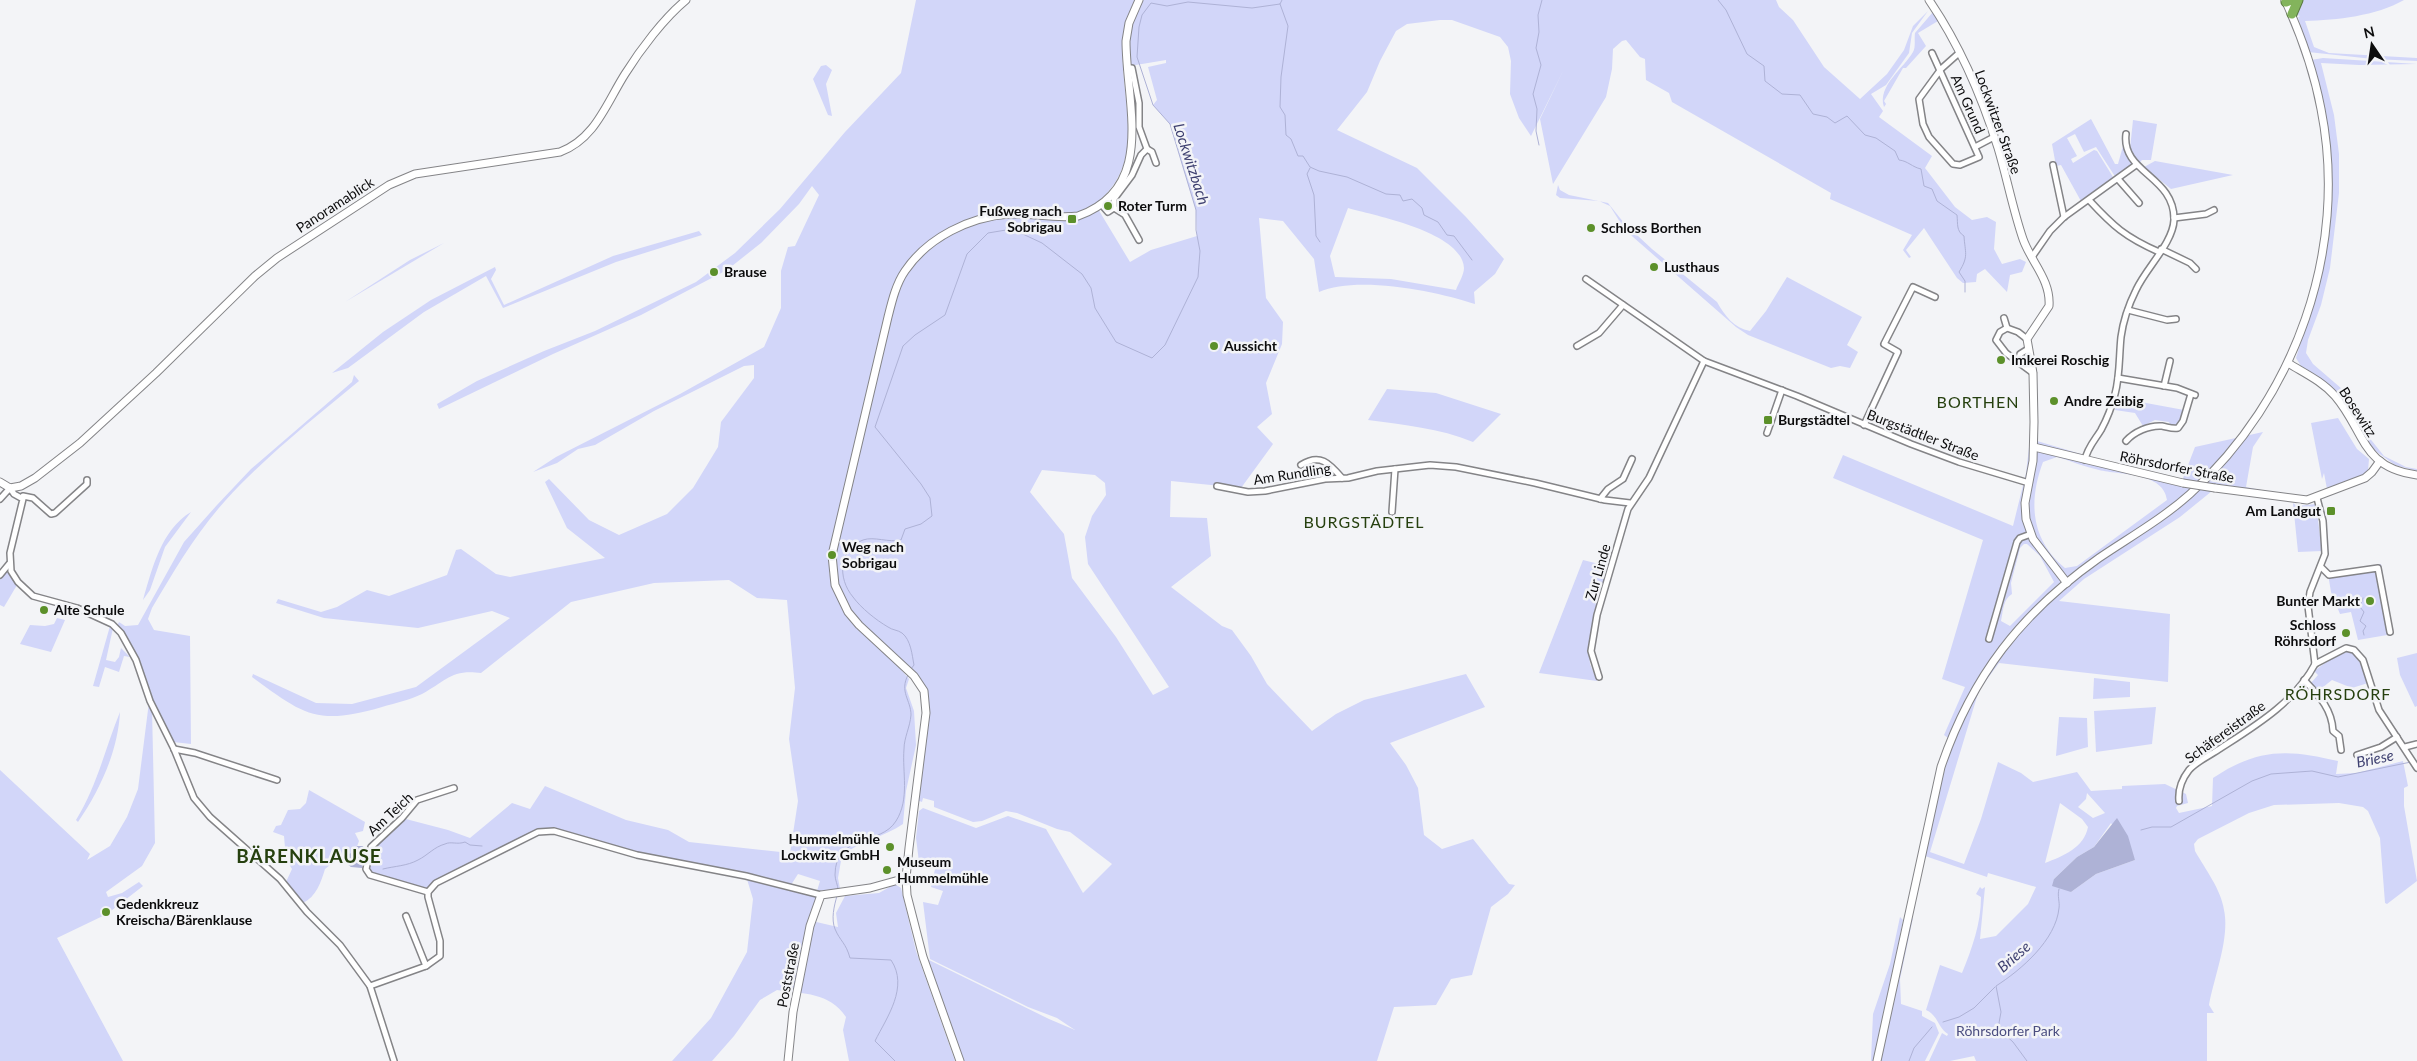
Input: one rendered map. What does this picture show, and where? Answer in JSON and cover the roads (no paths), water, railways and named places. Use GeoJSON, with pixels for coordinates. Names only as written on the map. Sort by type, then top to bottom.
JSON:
{"type":"FeatureCollection","features":[{"type":"Feature","properties":{"kind":"highway"},"geometry":{"type":"LineString","coordinates":[[2292,14],[2298,0]]}},
{"type":"Feature","properties":{"kind":"main road","name":"Panoramablick"},"geometry":{"type":"LineString","coordinates":[[10,488],[21,486],[35,478],[80,443],[156,373],[255,276],[277,258],[389,185],[415,174],[560,152],[577,144],[594,127],[626,73],[672,12],[686,0]]}},
{"type":"Feature","properties":{"kind":"main road"},"geometry":{"type":"LineString","coordinates":[[960,1061],[914,926],[906,878],[926,713],[924,691],[914,676],[858,625],[848,612],[835,585],[832,570],[835,544],[888,317],[898,283],[910,265],[926,247],[961,227],[986,219],[1010,214],[1076,216],[1088,212],[1112,194],[1124,178],[1131,160],[1132,132],[1127,68],[1127,31],[1139,0]]}},
{"type":"Feature","properties":{"kind":"main road","name":"Lockwitzer Straße"},"geometry":{"type":"LineString","coordinates":[[1929,0],[1959,53],[1994,137],[2023,239],[2046,285],[2049,306],[2027,339]]}},
{"type":"Feature","properties":{"kind":"main road"},"geometry":{"type":"LineString","coordinates":[[1877,1061],[1941,767],[1954,732],[1983,675],[2003,646],[2039,607],[2067,583],[2163,516],[2210,475],[2255,421],[2288,363],[2313,298],[2319,271],[2327,215],[2328,177],[2322,111],[2304,47],[2287,1]]}},
{"type":"Feature","properties":{"kind":"main road"},"geometry":{"type":"LineString","coordinates":[[2027,339],[2033,373],[2034,447],[2025,511],[2031,534],[2067,583]]}},
{"type":"Feature","properties":{"kind":"main road","name":"Bosewitz"},"geometry":{"type":"LineString","coordinates":[[2288,363],[2313,378],[2335,395],[2366,447],[2380,461]]}},
{"type":"Feature","properties":{"kind":"main road","name":"Röhrsdorfer Straße"},"geometry":{"type":"LineString","coordinates":[[2034,447],[2183,483],[2299,500],[2317,498],[2365,478],[2380,461]]}},
{"type":"Feature","properties":{"kind":"main road"},"geometry":{"type":"LineString","coordinates":[[2380,461],[2392,469],[2417,475]]}},
{"type":"Feature","properties":{"kind":"main road"},"geometry":{"type":"LineString","coordinates":[[0,482],[10,488]]}},
{"type":"Feature","properties":{"kind":"main road"},"geometry":{"type":"LineString","coordinates":[[821,895],[870,888],[906,878]]}},
{"type":"Feature","properties":{"kind":"main road","name":"Poststraße"},"geometry":{"type":"LineString","coordinates":[[788,1061],[794,1012],[810,926],[821,895]]}},
{"type":"Feature","properties":{"kind":"street","name":"Am Grund"},"geometry":{"type":"LineString","coordinates":[[1932,53],[1941,69],[1978,158],[1960,165],[1953,164],[1929,137],[1923,124],[1919,99],[1941,69],[1959,53]]}},
{"type":"Feature","properties":{"kind":"street"},"geometry":{"type":"LineString","coordinates":[[1127,68],[1132,68],[1138,103],[1139,127],[1146,149],[1152,152],[1156,163]]}},
{"type":"Feature","properties":{"kind":"street"},"geometry":{"type":"LineString","coordinates":[[2085,460],[2111,407],[2118,378],[2121,336],[2128,310],[2136,290],[2168,240],[2174,218],[2166,190],[2136,165],[2126,146],[2126,134]]}},
{"type":"Feature","properties":{"kind":"street","name":"Am Grund"},"geometry":{"type":"LineString","coordinates":[[1975,147],[1994,137]]}},
{"type":"Feature","properties":{"kind":"street"},"geometry":{"type":"LineString","coordinates":[[1114,208],[1114,199],[1132,175],[1141,155],[1146,149]]}},
{"type":"Feature","properties":{"kind":"street"},"geometry":{"type":"LineString","coordinates":[[2053,165],[2064,217]]}},
{"type":"Feature","properties":{"kind":"street"},"geometry":{"type":"LineString","coordinates":[[2032,257],[2050,231],[2064,217],[2136,165]]}},
{"type":"Feature","properties":{"kind":"street"},"geometry":{"type":"LineString","coordinates":[[2118,179],[2139,203]]}},
{"type":"Feature","properties":{"kind":"street"},"geometry":{"type":"LineString","coordinates":[[2089,200],[2115,228],[2132,240],[2190,263],[2196,269]]}},
{"type":"Feature","properties":{"kind":"street"},"geometry":{"type":"LineString","coordinates":[[1101,204],[1108,212],[1114,208]]}},
{"type":"Feature","properties":{"kind":"street"},"geometry":{"type":"LineString","coordinates":[[1114,208],[1125,215],[1139,240]]}},
{"type":"Feature","properties":{"kind":"street"},"geometry":{"type":"LineString","coordinates":[[2174,218],[2206,214],[2214,210]]}},
{"type":"Feature","properties":{"kind":"street","name":"Burgstädtler Straße"},"geometry":{"type":"LineString","coordinates":[[1586,278],[1704,361],[1782,390],[1864,425],[1959,462],[2030,483]]}},
{"type":"Feature","properties":{"kind":"street"},"geometry":{"type":"LineString","coordinates":[[1864,425],[1898,352],[1884,344],[1912,287],[1935,297]]}},
{"type":"Feature","properties":{"kind":"street"},"geometry":{"type":"LineString","coordinates":[[1577,346],[1599,333],[1623,304]]}},
{"type":"Feature","properties":{"kind":"street"},"geometry":{"type":"LineString","coordinates":[[2128,310],[2167,320],[2176,319]]}},
{"type":"Feature","properties":{"kind":"street"},"geometry":{"type":"LineString","coordinates":[[2004,318],[2008,328],[2018,332],[2027,339]]}},
{"type":"Feature","properties":{"kind":"street"},"geometry":{"type":"LineString","coordinates":[[2008,328],[2000,332],[1996,340],[2006,353],[2033,373]]}},
{"type":"Feature","properties":{"kind":"street"},"geometry":{"type":"LineString","coordinates":[[2018,362],[2020,354],[2028,349]]}},
{"type":"Feature","properties":{"kind":"street"},"geometry":{"type":"LineString","coordinates":[[1392,512],[1395,469],[1430,465],[1456,467],[1600,499],[1630,503],[1638,495],[1649,478],[1704,361]]}},
{"type":"Feature","properties":{"kind":"street"},"geometry":{"type":"LineString","coordinates":[[2164,386],[2170,361]]}},
{"type":"Feature","properties":{"kind":"street"},"geometry":{"type":"LineString","coordinates":[[2118,378],[2164,386],[2193,394],[2183,421],[2178,428],[2154,426],[2145,428],[2130,436],[2126,442]]}},
{"type":"Feature","properties":{"kind":"street"},"geometry":{"type":"LineString","coordinates":[[1766,433],[1782,390]]}},
{"type":"Feature","properties":{"kind":"street"},"geometry":{"type":"LineString","coordinates":[[1600,499],[1608,489],[1622,479],[1632,459]]}},
{"type":"Feature","properties":{"kind":"street","name":"Am Rundling"},"geometry":{"type":"LineString","coordinates":[[1301,465],[1308,460],[1323,460],[1329,463],[1342,478]]}},
{"type":"Feature","properties":{"kind":"street","name":"Am Rundling"},"geometry":{"type":"LineString","coordinates":[[1217,486],[1248,492],[1348,478],[1395,469]]}},
{"type":"Feature","properties":{"kind":"street"},"geometry":{"type":"LineString","coordinates":[[0,499],[10,488],[14,494],[23,498],[32,498],[51,514],[55,513],[87,484],[87,480]]}},
{"type":"Feature","properties":{"kind":"street"},"geometry":{"type":"LineString","coordinates":[[21,486],[23,498],[9,564],[18,582],[33,596],[77,608],[112,624],[121,633],[136,660],[150,701],[174,748],[194,798],[210,817],[280,879],[307,912],[340,945],[370,986],[394,1061]]}},
{"type":"Feature","properties":{"kind":"street"},"geometry":{"type":"LineString","coordinates":[[2317,498],[2321,508],[2325,557],[2310,592],[2308,606],[2315,664],[2346,648],[2354,650],[2365,665],[2379,710],[2415,763]]}},
{"type":"Feature","properties":{"kind":"street","name":"Zur Linde"},"geometry":{"type":"LineString","coordinates":[[1599,677],[1591,651],[1597,615],[1630,503]]}},
{"type":"Feature","properties":{"kind":"street"},"geometry":{"type":"LineString","coordinates":[[1990,639],[2017,542],[2020,538],[2031,534]]}},
{"type":"Feature","properties":{"kind":"street"},"geometry":{"type":"LineString","coordinates":[[0,575],[9,564]]}},
{"type":"Feature","properties":{"kind":"street"},"geometry":{"type":"LineString","coordinates":[[2320,567],[2329,576],[2378,568],[2390,632]]}},
{"type":"Feature","properties":{"kind":"street","name":"Schäfereistraße"},"geometry":{"type":"LineString","coordinates":[[2179,801],[2181,783],[2190,769],[2259,723],[2282,704],[2304,680],[2315,664]]}},
{"type":"Feature","properties":{"kind":"street"},"geometry":{"type":"LineString","coordinates":[[2304,680],[2328,708],[2333,731],[2339,736],[2340,750]]}},
{"type":"Feature","properties":{"kind":"street"},"geometry":{"type":"LineString","coordinates":[[2357,755],[2380,747],[2397,737]]}},
{"type":"Feature","properties":{"kind":"street"},"geometry":{"type":"LineString","coordinates":[[2405,747],[2417,744]]}},
{"type":"Feature","properties":{"kind":"street"},"geometry":{"type":"LineString","coordinates":[[174,748],[277,780]]}},
{"type":"Feature","properties":{"kind":"street","name":"Am Teich"},"geometry":{"type":"LineString","coordinates":[[428,892],[370,875],[366,869],[371,846],[402,818],[417,800],[454,788]]}},
{"type":"Feature","properties":{"kind":"street"},"geometry":{"type":"LineString","coordinates":[[370,986],[426,966],[436,961],[440,956],[441,950],[428,892],[436,883],[538,832],[554,830],[637,855],[746,876],[821,895]]}},
{"type":"Feature","properties":{"kind":"street"},"geometry":{"type":"LineString","coordinates":[[406,916],[426,966]]}},
{"type":"Feature","properties":{"kind":"waterway","name":"Lockwitzbach"},"geometry":{"type":"LineString","coordinates":[[911,669],[914,665],[913,657],[905,636],[879,621],[860,605],[848,589],[843,573],[845,557],[855,544],[867,539],[901,540],[905,529],[921,524],[932,516],[930,498],[875,427],[903,346],[915,335],[945,315],[967,254],[988,233],[1012,229],[1042,243],[1082,274],[1091,288],[1095,308],[1116,342],[1152,358],[1165,345],[1198,277],[1200,251],[1196,230],[1196,210],[1170,124],[1153,105],[1137,57],[1139,27],[1142,15],[1151,3],[1167,6],[1188,2],[1252,8],[1280,4],[1282,0]]}},
{"type":"Feature","properties":{"kind":"waterway"},"geometry":{"type":"LineString","coordinates":[[1539,145],[1536,131],[1537,109],[1533,94],[1541,65],[1536,48],[1539,32],[1538,15],[1542,0]]}},
{"type":"Feature","properties":{"kind":"waterway"},"geometry":{"type":"LineString","coordinates":[[1718,0],[1726,10],[1747,54],[1764,66],[1765,81],[1782,94],[1800,95],[1813,114],[1827,117],[1835,123],[1847,116],[1865,135],[1876,138],[1895,151],[1899,160],[1921,169],[1924,186],[1932,189],[1937,201],[1957,215],[1959,230],[1964,236],[1965,258],[1959,272],[1965,281],[1965,292]]}},
{"type":"Feature","properties":{"kind":"waterway"},"geometry":{"type":"LineString","coordinates":[[1280,4],[1288,26],[1281,77],[1280,107],[1285,115],[1286,135],[1291,139],[1298,156],[1303,156],[1310,167],[1319,171],[1347,177],[1386,194],[1400,195],[1403,201],[1412,199],[1422,208],[1424,215],[1438,222],[1447,235],[1454,236],[1472,260]]}},
{"type":"Feature","properties":{"kind":"waterway"},"geometry":{"type":"LineString","coordinates":[[1310,168],[1307,174],[1314,195],[1316,236],[1320,242]]}},
{"type":"Feature","properties":{"kind":"waterway"},"geometry":{"type":"LineString","coordinates":[[2363,598],[2360,607],[2364,612],[2360,621],[2366,626],[2363,631],[2364,635]]}},
{"type":"Feature","properties":{"kind":"waterway","name":"Lockwitzbach"},"geometry":{"type":"LineString","coordinates":[[838,890],[835,875],[837,862],[842,852],[850,846],[889,829],[896,821],[903,804],[904,745],[911,715],[905,691],[908,675]]}},
{"type":"Feature","properties":{"kind":"waterway","name":"Briese"},"geometry":{"type":"LineString","coordinates":[[2141,830],[2152,827],[2171,827],[2252,781],[2271,774],[2312,771],[2338,777],[2411,762]]}},
{"type":"Feature","properties":{"kind":"waterway"},"geometry":{"type":"LineString","coordinates":[[383,869],[414,862],[447,843],[465,842],[470,845],[482,846]]}},
{"type":"Feature","properties":{"kind":"waterway","name":"Briese"},"geometry":{"type":"LineString","coordinates":[[2027,1061],[2013,1042],[2001,1031],[1999,1023],[2001,1012],[1996,986],[2016,972],[2044,943],[2056,920],[2059,906],[2059,889]]}},
{"type":"Feature","properties":{"kind":"waterway","name":"Lockwitzbach"},"geometry":{"type":"LineString","coordinates":[[837,896],[833,921],[850,958],[891,960],[896,970],[898,981],[894,1002],[875,1041],[895,1061]]}},
{"type":"Feature","properties":{"kind":"waterway"},"geometry":{"type":"LineString","coordinates":[[1943,1022],[1959,1017],[1974,1008],[1995,987]]}},
{"type":"Feature","properties":{"kind":"waterway"},"geometry":{"type":"LineString","coordinates":[[1909,1061],[1914,1048],[1932,1027]]}},
{"type":"Feature","properties":{"kind":"place","name":"Roter Turm"},"geometry":{"type":"Point","coordinates":[1108,206]}},
{"type":"Feature","properties":{"kind":"place","name":"Fußweg nach Sobrigau"},"geometry":{"type":"Point","coordinates":[1072,219]}},
{"type":"Feature","properties":{"kind":"place","name":"Schloss Borthen"},"geometry":{"type":"Point","coordinates":[1591,228]}},
{"type":"Feature","properties":{"kind":"place","name":"Lusthaus"},"geometry":{"type":"Point","coordinates":[1654,267]}},
{"type":"Feature","properties":{"kind":"place","name":"Brause"},"geometry":{"type":"Point","coordinates":[714,272]}},
{"type":"Feature","properties":{"kind":"place","name":"Aussicht"},"geometry":{"type":"Point","coordinates":[1214,346]}},
{"type":"Feature","properties":{"kind":"place","name":"Imkerei Roschig"},"geometry":{"type":"Point","coordinates":[2001,360]}},
{"type":"Feature","properties":{"kind":"place","name":"Andre Zeibig"},"geometry":{"type":"Point","coordinates":[2054,401]}},
{"type":"Feature","properties":{"kind":"place","name":"Burgstädtel"},"geometry":{"type":"Point","coordinates":[1768,420]}},
{"type":"Feature","properties":{"kind":"place","name":"Am Landgut"},"geometry":{"type":"Point","coordinates":[2331,511]}},
{"type":"Feature","properties":{"kind":"place","name":"Weg nach Sobrigau"},"geometry":{"type":"Point","coordinates":[832,555]}},
{"type":"Feature","properties":{"kind":"place","name":"Bunter Markt"},"geometry":{"type":"Point","coordinates":[2370,601]}},
{"type":"Feature","properties":{"kind":"place","name":"Alte Schule"},"geometry":{"type":"Point","coordinates":[44,610]}},
{"type":"Feature","properties":{"kind":"place","name":"Schloss Röhrsdorf"},"geometry":{"type":"Point","coordinates":[2346,633]}},
{"type":"Feature","properties":{"kind":"place","name":"Hummelmühle Lockwitz GmbH"},"geometry":{"type":"Point","coordinates":[890,847]}},
{"type":"Feature","properties":{"kind":"place","name":"Museum Hummelmühle"},"geometry":{"type":"Point","coordinates":[887,870]}},
{"type":"Feature","properties":{"kind":"place","name":"Gedenkkreuz Kreischa/Bärenklause"},"geometry":{"type":"Point","coordinates":[106,912]}},
{"type":"Feature","properties":{"kind":"district","name":"BORTHEN"},"geometry":{"type":"Point","coordinates":[1978,402]}},
{"type":"Feature","properties":{"kind":"district","name":"BURGSTÄDTEL"},"geometry":{"type":"Point","coordinates":[1364,522]}},
{"type":"Feature","properties":{"kind":"district","name":"RÖHRSDORF"},"geometry":{"type":"Point","coordinates":[2338,694]}},
{"type":"Feature","properties":{"kind":"district","name":"BÄRENKLAUSE"},"geometry":{"type":"Point","coordinates":[309,856]}},
{"type":"Feature","properties":{"kind":"park label","name":"Röhrsdorfer Park"},"geometry":{"type":"Point","coordinates":[2008,1031]}}]}
